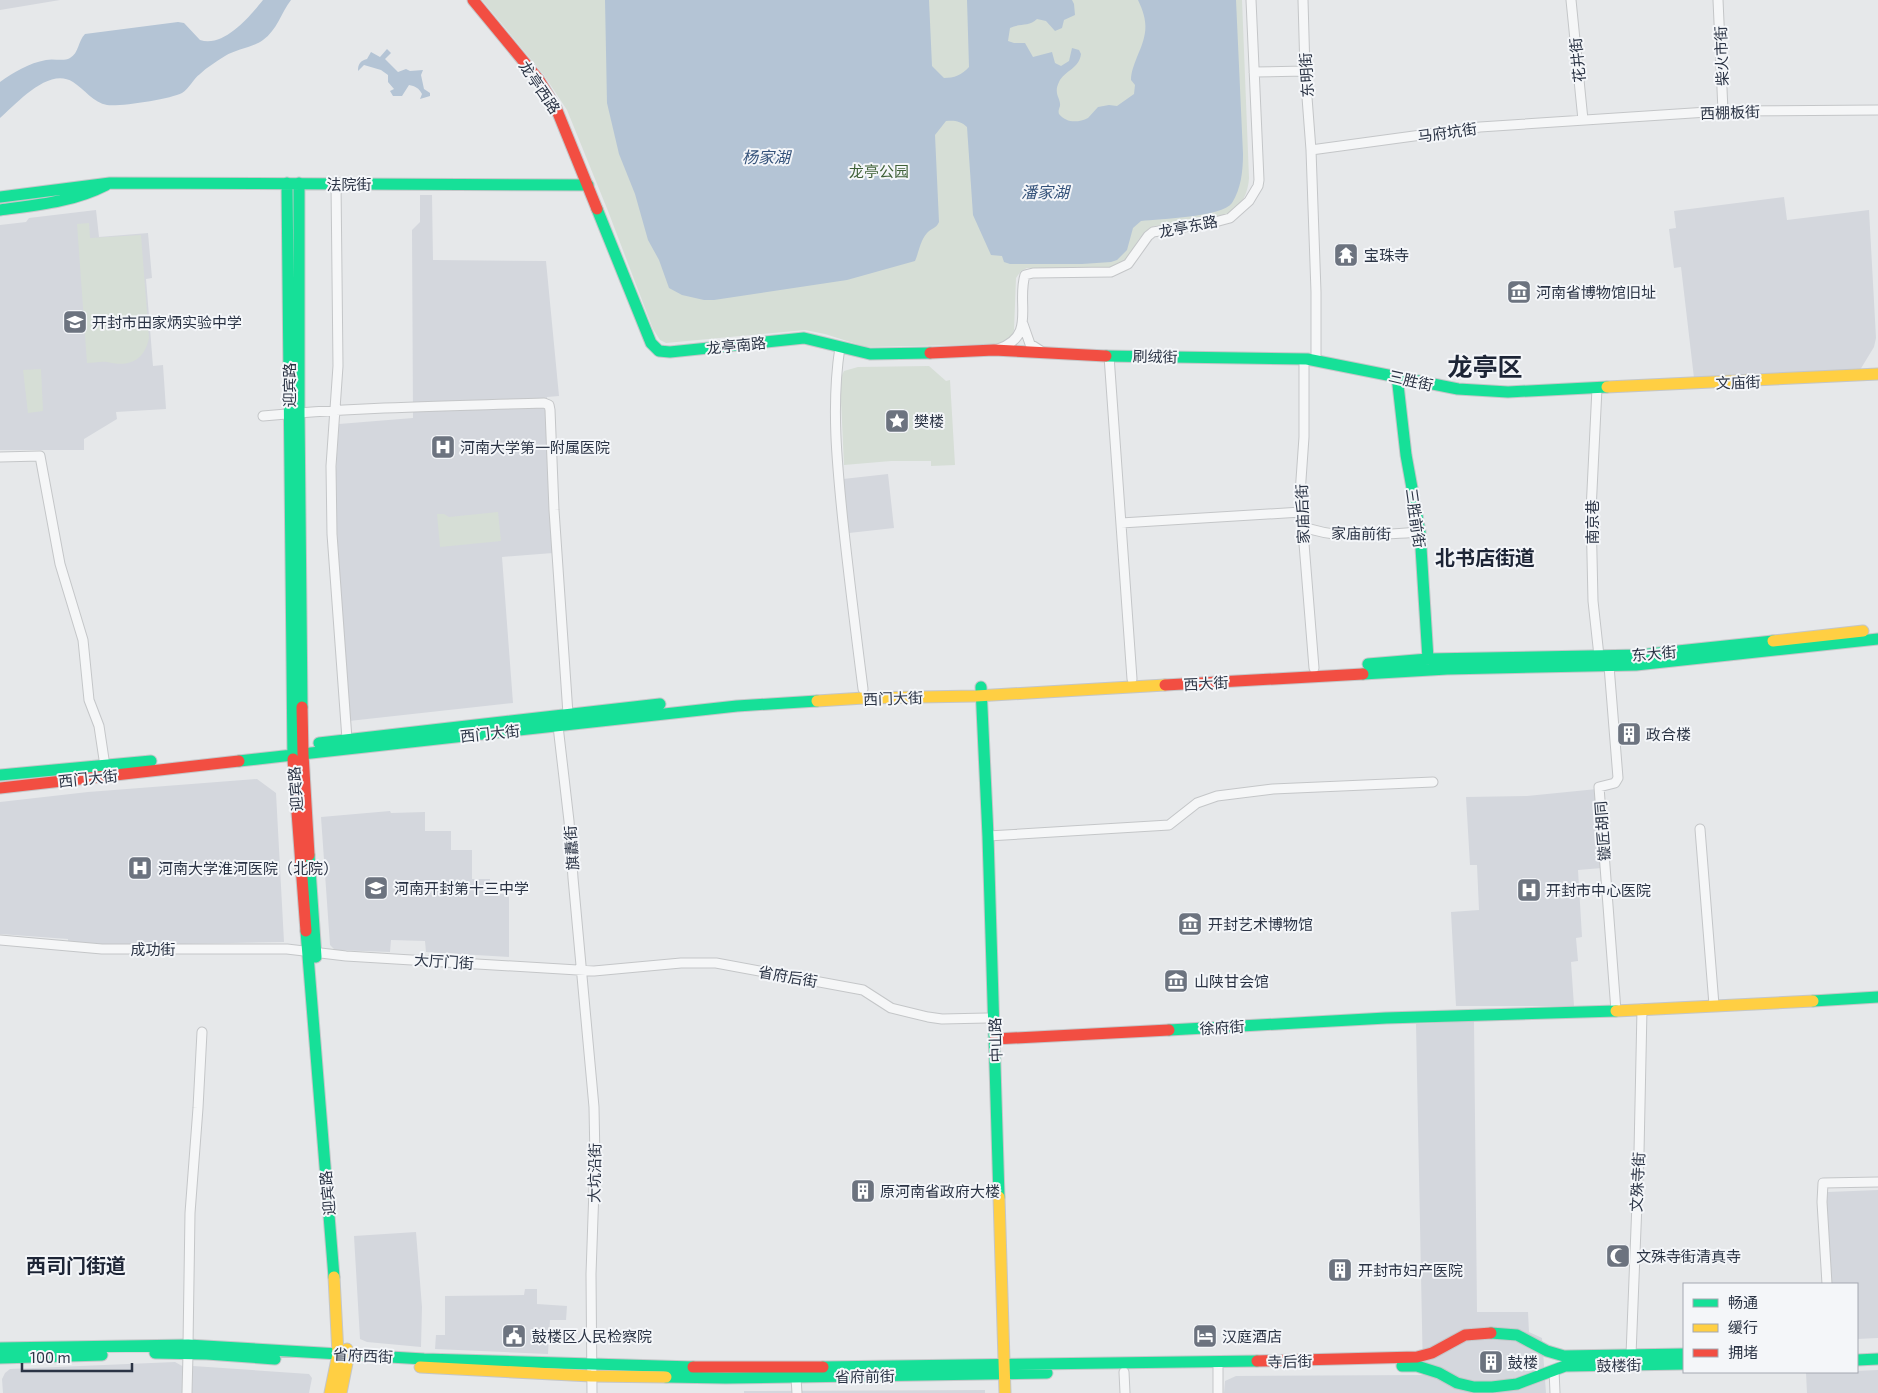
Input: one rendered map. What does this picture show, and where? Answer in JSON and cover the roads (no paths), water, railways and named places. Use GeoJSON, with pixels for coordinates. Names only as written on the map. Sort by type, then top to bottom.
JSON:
{"type":"FeatureCollection","features":[{"type":"Feature","properties":{"kind":"street","name":"龙亭西路"},"geometry":{"type":"LineString","coordinates":[[473,0],[550,96],[564,124],[588,184]]}},
{"type":"Feature","properties":{"kind":"street","name":"龙亭东路"},"geometry":{"type":"LineString","coordinates":[[1023,324],[1023,283],[1026,275],[1033,273],[1111,272],[1128,264],[1153,232],[1230,218],[1249,201],[1258,186],[1259,180],[1251,0]]}},
{"type":"Feature","properties":{"kind":"street","name":"东明街"},"geometry":{"type":"LineString","coordinates":[[1303,0],[1304,71],[1311,150],[1316,292],[1316,360]]}},
{"type":"Feature","properties":{"kind":"street","name":"花井街"},"geometry":{"type":"LineString","coordinates":[[1571,0],[1583,120]]}},
{"type":"Feature","properties":{"kind":"street","name":"柴火市街"},"geometry":{"type":"LineString","coordinates":[[1718,0],[1723,111]]}},
{"type":"Feature","properties":{"kind":"street"},"geometry":{"type":"LineString","coordinates":[[1254,72],[1304,71]]}},
{"type":"Feature","properties":{"kind":"street","name":"西棚板街"},"geometry":{"type":"LineString","coordinates":[[1583,120],[1723,111],[1878,110]]}},
{"type":"Feature","properties":{"kind":"street","name":"马府坑街"},"geometry":{"type":"LineString","coordinates":[[1311,150],[1480,127],[1583,120]]}},
{"type":"Feature","properties":{"kind":"street","name":"法院街"},"geometry":{"type":"LineString","coordinates":[[0,197],[110,182],[588,184]]}},
{"type":"Feature","properties":{"kind":"street"},"geometry":{"type":"LineString","coordinates":[[0,210],[79,198],[93,193],[110,182]]}},
{"type":"Feature","properties":{"kind":"street","name":"迎宾路"},"geometry":{"type":"LineString","coordinates":[[293,183],[298,750],[311,951],[342,1359],[341,1393]]}},
{"type":"Feature","properties":{"kind":"street"},"geometry":{"type":"LineString","coordinates":[[336,184],[338,366],[331,466],[332,534],[347,739]]}},
{"type":"Feature","properties":{"kind":"street","name":"龙亭南路"},"geometry":{"type":"LineString","coordinates":[[588,184],[651,343],[656,350],[670,352],[804,338],[818,340],[861,354],[880,355],[994,350]]}},
{"type":"Feature","properties":{"kind":"street"},"geometry":{"type":"LineString","coordinates":[[994,350],[1006,346],[1015,340],[1023,324]]}},
{"type":"Feature","properties":{"kind":"street"},"geometry":{"type":"LineString","coordinates":[[1023,324],[1030,344],[1044,352]]}},
{"type":"Feature","properties":{"kind":"street"},"geometry":{"type":"LineString","coordinates":[[840,347],[835,399],[838,468],[850,592],[863,689]]}},
{"type":"Feature","properties":{"kind":"street","name":"刷绒街"},"geometry":{"type":"LineString","coordinates":[[994,350],[1109,356],[1316,360]]}},
{"type":"Feature","properties":{"kind":"street"},"geometry":{"type":"LineString","coordinates":[[1109,356],[1132,680]]}},
{"type":"Feature","properties":{"kind":"street","name":"家庙后街"},"geometry":{"type":"LineString","coordinates":[[1304,359],[1304,437],[1300,484],[1314,668]]}},
{"type":"Feature","properties":{"kind":"street","name":"三胜街"},"geometry":{"type":"LineString","coordinates":[[1316,360],[1397,376],[1436,386],[1487,392],[1597,388]]}},
{"type":"Feature","properties":{"kind":"street","name":"文庙街"},"geometry":{"type":"LineString","coordinates":[[1597,388],[1878,374]]}},
{"type":"Feature","properties":{"kind":"street","name":"三胜前街"},"geometry":{"type":"LineString","coordinates":[[1397,376],[1403,437],[1420,532],[1429,665]]}},
{"type":"Feature","properties":{"kind":"street","name":"南京巷"},"geometry":{"type":"LineString","coordinates":[[1597,388],[1591,512],[1593,601],[1598,656]]}},
{"type":"Feature","properties":{"kind":"street"},"geometry":{"type":"LineString","coordinates":[[263,416],[294,413],[534,403],[544,403],[548,406],[550,410],[555,528],[568,714]]}},
{"type":"Feature","properties":{"kind":"street"},"geometry":{"type":"LineString","coordinates":[[0,457],[40,456],[60,564],[83,640],[90,700],[99,726],[105,766]]}},
{"type":"Feature","properties":{"kind":"street"},"geometry":{"type":"LineString","coordinates":[[1121,523],[1301,512]]}},
{"type":"Feature","properties":{"kind":"street","name":"家庙前街"},"geometry":{"type":"LineString","coordinates":[[1302,526],[1314,531],[1338,534],[1420,532]]}},
{"type":"Feature","properties":{"kind":"street","name":"东大街"},"geometry":{"type":"LineString","coordinates":[[1429,665],[1640,655],[1878,629]]}},
{"type":"Feature","properties":{"kind":"street","name":"东大街"},"geometry":{"type":"LineString","coordinates":[[1429,665],[1609,666],[1657,663],[1878,639]]}},
{"type":"Feature","properties":{"kind":"street","name":"西大街"},"geometry":{"type":"LineString","coordinates":[[978,691],[1314,668],[1429,665]]}},
{"type":"Feature","properties":{"kind":"street","name":"西大街"},"geometry":{"type":"LineString","coordinates":[[978,691],[1429,665]]}},
{"type":"Feature","properties":{"kind":"street","name":"镟匠胡同"},"geometry":{"type":"LineString","coordinates":[[1609,666],[1618,778],[1615,783],[1599,787],[1616,1011]]}},
{"type":"Feature","properties":{"kind":"street","name":"西门大街"},"geometry":{"type":"LineString","coordinates":[[0,788],[298,750],[347,739],[746,696],[863,689],[978,691]]}},
{"type":"Feature","properties":{"kind":"street","name":"西门大街"},"geometry":{"type":"LineString","coordinates":[[0,775],[558,726],[673,712],[788,702],[978,691]]}},
{"type":"Feature","properties":{"kind":"street","name":"中山路"},"geometry":{"type":"LineString","coordinates":[[978,691],[988,836],[995,1039],[1000,1369],[998,1393]]}},
{"type":"Feature","properties":{"kind":"street","name":"中山路"},"geometry":{"type":"LineString","coordinates":[[978,691],[987,1018],[1000,1369],[1005,1393]]}},
{"type":"Feature","properties":{"kind":"street","name":"旗纛街"},"geometry":{"type":"LineString","coordinates":[[558,726],[569,821],[582,970]]}},
{"type":"Feature","properties":{"kind":"street"},"geometry":{"type":"LineString","coordinates":[[988,836],[1163,826],[1173,823],[1201,801],[1226,795],[1273,790],[1433,782]]}},
{"type":"Feature","properties":{"kind":"street"},"geometry":{"type":"LineString","coordinates":[[1700,829],[1714,1005]]}},
{"type":"Feature","properties":{"kind":"street","name":"成功街"},"geometry":{"type":"LineString","coordinates":[[0,940],[102,949],[287,949],[311,951]]}},
{"type":"Feature","properties":{"kind":"street","name":"大厅门街"},"geometry":{"type":"LineString","coordinates":[[311,951],[346,956],[582,970]]}},
{"type":"Feature","properties":{"kind":"street","name":"省府后街"},"geometry":{"type":"LineString","coordinates":[[582,970],[601,971],[681,963],[716,963],[863,990],[891,1008],[935,1018],[987,1018]]}},
{"type":"Feature","properties":{"kind":"street","name":"大坑沿街"},"geometry":{"type":"LineString","coordinates":[[582,970],[594,1116],[595,1160],[591,1274],[592,1393]]}},
{"type":"Feature","properties":{"kind":"street","name":"徐府街"},"geometry":{"type":"LineString","coordinates":[[995,1039],[1449,1015],[1567,1014],[1878,997]]}},
{"type":"Feature","properties":{"kind":"street","name":"文殊寺街"},"geometry":{"type":"LineString","coordinates":[[1631,1355],[1639,1152],[1642,1009]]}},
{"type":"Feature","properties":{"kind":"street"},"geometry":{"type":"LineString","coordinates":[[186,1393],[190,1213],[202,1032]]}},
{"type":"Feature","properties":{"kind":"street"},"geometry":{"type":"LineString","coordinates":[[1827,1283],[1822,1202],[1823,1183],[1878,1182]]}},
{"type":"Feature","properties":{"kind":"street","name":"寺后街"},"geometry":{"type":"LineString","coordinates":[[1000,1369],[1124,1372],[1417,1357],[1430,1355],[1463,1336],[1473,1333],[1517,1335],[1550,1353],[1573,1356]]}},
{"type":"Feature","properties":{"kind":"street","name":"省府西街"},"geometry":{"type":"LineString","coordinates":[[0,1348],[188,1349],[342,1359],[591,1370],[727,1373]]}},
{"type":"Feature","properties":{"kind":"street","name":"省府西街"},"geometry":{"type":"LineString","coordinates":[[0,1358],[188,1349]]}},
{"type":"Feature","properties":{"kind":"street"},"geometry":{"type":"LineString","coordinates":[[1858,1351],[1878,1351]]}},
{"type":"Feature","properties":{"kind":"street","name":"鼓楼街"},"geometry":{"type":"LineString","coordinates":[[1573,1356],[1683,1354]]}},
{"type":"Feature","properties":{"kind":"street","name":"迎宾路"},"geometry":{"type":"LineString","coordinates":[[330,1393],[342,1359]]}},
{"type":"Feature","properties":{"kind":"street"},"geometry":{"type":"LineString","coordinates":[[1858,1360],[1878,1359]]}},
{"type":"Feature","properties":{"kind":"street","name":"鼓楼街"},"geometry":{"type":"LineString","coordinates":[[1554,1370],[1565,1366],[1683,1364]]}},
{"type":"Feature","properties":{"kind":"street"},"geometry":{"type":"LineString","coordinates":[[1218,1366],[1218,1393]]}},
{"type":"Feature","properties":{"kind":"street","name":"寺后街"},"geometry":{"type":"LineString","coordinates":[[1000,1369],[1417,1366],[1431,1369],[1457,1383],[1474,1387],[1517,1384],[1554,1370]]}},
{"type":"Feature","properties":{"kind":"street","name":"省府前街"},"geometry":{"type":"LineString","coordinates":[[727,1373],[1000,1369]]}},
{"type":"Feature","properties":{"kind":"street","name":"省府前街"},"geometry":{"type":"LineString","coordinates":[[727,1373],[796,1378],[1000,1369]]}},
{"type":"Feature","properties":{"kind":"street"},"geometry":{"type":"LineString","coordinates":[[1554,1370],[1555,1393]]}},
{"type":"Feature","properties":{"kind":"street"},"geometry":{"type":"LineString","coordinates":[[1124,1372],[1125,1393]]}},
{"type":"Feature","properties":{"kind":"street"},"geometry":{"type":"LineString","coordinates":[[796,1378],[796,1393]]}},
{"type":"Feature","properties":{"kind":"water"},"geometry":{"type":"Polygon","coordinates":[[[263,0],[291,0],[268,36],[259,43],[229,54],[212,65],[198,76],[182,93],[145,102],[107,105],[93,99],[73,82],[64,78],[54,79],[24,96],[0,118],[0,82],[16,71],[34,63],[70,58],[75,53],[85,34],[178,22],[184,23],[200,40],[209,41],[227,35],[236,29],[263,0]]]}},
{"type":"Feature","properties":{"kind":"water","name":"杨家湖"},"geometry":{"type":"Polygon","coordinates":[[[605,0],[929,0],[932,66],[944,78],[958,76],[969,67],[967,0],[1072,0],[1075,15],[1064,20],[1062,28],[1055,31],[1046,21],[1037,19],[1031,23],[1010,28],[1008,41],[1025,43],[1033,57],[1052,52],[1055,63],[1061,66],[1069,61],[1072,48],[1079,50],[1081,54],[1078,63],[1059,82],[1057,93],[1060,103],[1059,114],[1069,121],[1080,121],[1088,118],[1098,107],[1117,106],[1134,94],[1135,85],[1131,80],[1132,74],[1145,35],[1144,15],[1138,0],[1236,0],[1243,154],[1239,186],[1235,198],[1226,208],[1204,214],[1141,221],[1133,228],[1127,250],[1117,260],[1082,264],[1010,264],[1004,262],[1002,256],[991,255],[973,215],[967,127],[957,121],[946,121],[935,135],[939,222],[925,236],[915,261],[847,280],[714,300],[704,300],[682,295],[669,288],[659,260],[648,240],[635,194],[619,154],[607,103],[605,0]]]}},
{"type":"Feature","properties":{"kind":"water"},"geometry":{"type":"Polygon","coordinates":[[[387,49],[391,53],[385,59],[398,72],[406,69],[410,71],[423,70],[421,75],[424,89],[430,93],[430,96],[420,99],[422,94],[420,90],[409,85],[402,96],[393,96],[390,91],[394,89],[388,82],[388,75],[381,70],[364,65],[358,71],[360,63],[367,59],[371,52],[380,57],[387,49]]]}},
{"type":"Feature","properties":{"kind":"place","name":"宝珠寺"},"geometry":{"type":"Point","coordinates":[1346,255]}},
{"type":"Feature","properties":{"kind":"place","name":"河南省博物馆旧址"},"geometry":{"type":"Point","coordinates":[1519,292]}},
{"type":"Feature","properties":{"kind":"place","name":"开封市田家炳实验中学"},"geometry":{"type":"Point","coordinates":[75,322]}},
{"type":"Feature","properties":{"kind":"place","name":"樊楼"},"geometry":{"type":"Point","coordinates":[897,421]}},
{"type":"Feature","properties":{"kind":"place","name":"河南大学第一附属医院"},"geometry":{"type":"Point","coordinates":[443,447]}},
{"type":"Feature","properties":{"kind":"place","name":"政合楼"},"geometry":{"type":"Point","coordinates":[1629,734]}},
{"type":"Feature","properties":{"kind":"place","name":"河南大学淮河医院（北院）"},"geometry":{"type":"Point","coordinates":[140,868]}},
{"type":"Feature","properties":{"kind":"place","name":"河南开封第十三中学"},"geometry":{"type":"Point","coordinates":[376,888]}},
{"type":"Feature","properties":{"kind":"place","name":"开封市中心医院"},"geometry":{"type":"Point","coordinates":[1529,890]}},
{"type":"Feature","properties":{"kind":"place","name":"开封艺术博物馆"},"geometry":{"type":"Point","coordinates":[1190,924]}},
{"type":"Feature","properties":{"kind":"place","name":"山陕甘会馆"},"geometry":{"type":"Point","coordinates":[1176,981]}},
{"type":"Feature","properties":{"kind":"place","name":"原河南省政府大楼"},"geometry":{"type":"Point","coordinates":[863,1191]}},
{"type":"Feature","properties":{"kind":"place","name":"文殊寺街清真寺"},"geometry":{"type":"Point","coordinates":[1618,1256]}},
{"type":"Feature","properties":{"kind":"place","name":"开封市妇产医院"},"geometry":{"type":"Point","coordinates":[1340,1270]}},
{"type":"Feature","properties":{"kind":"place","name":"鼓楼区人民检察院"},"geometry":{"type":"Point","coordinates":[514,1336]}},
{"type":"Feature","properties":{"kind":"place","name":"汉庭酒店"},"geometry":{"type":"Point","coordinates":[1205,1336]}},
{"type":"Feature","properties":{"kind":"place","name":"鼓楼"},"geometry":{"type":"Point","coordinates":[1491,1362]}},
{"type":"Feature","properties":{"kind":"district","name":"龙亭区"},"geometry":{"type":"Point","coordinates":[1485,366]}},
{"type":"Feature","properties":{"kind":"district","name":"北书店街道"},"geometry":{"type":"Point","coordinates":[1485,557]}},
{"type":"Feature","properties":{"kind":"district","name":"西司门街道"},"geometry":{"type":"Point","coordinates":[76,1265]}},
{"type":"Feature","properties":{"kind":"park label","name":"龙亭公园"},"geometry":{"type":"Point","coordinates":[879,171]}},
{"type":"Feature","properties":{"kind":"water label","name":"潘家湖"},"geometry":{"type":"Point","coordinates":[1045,191]}}]}
